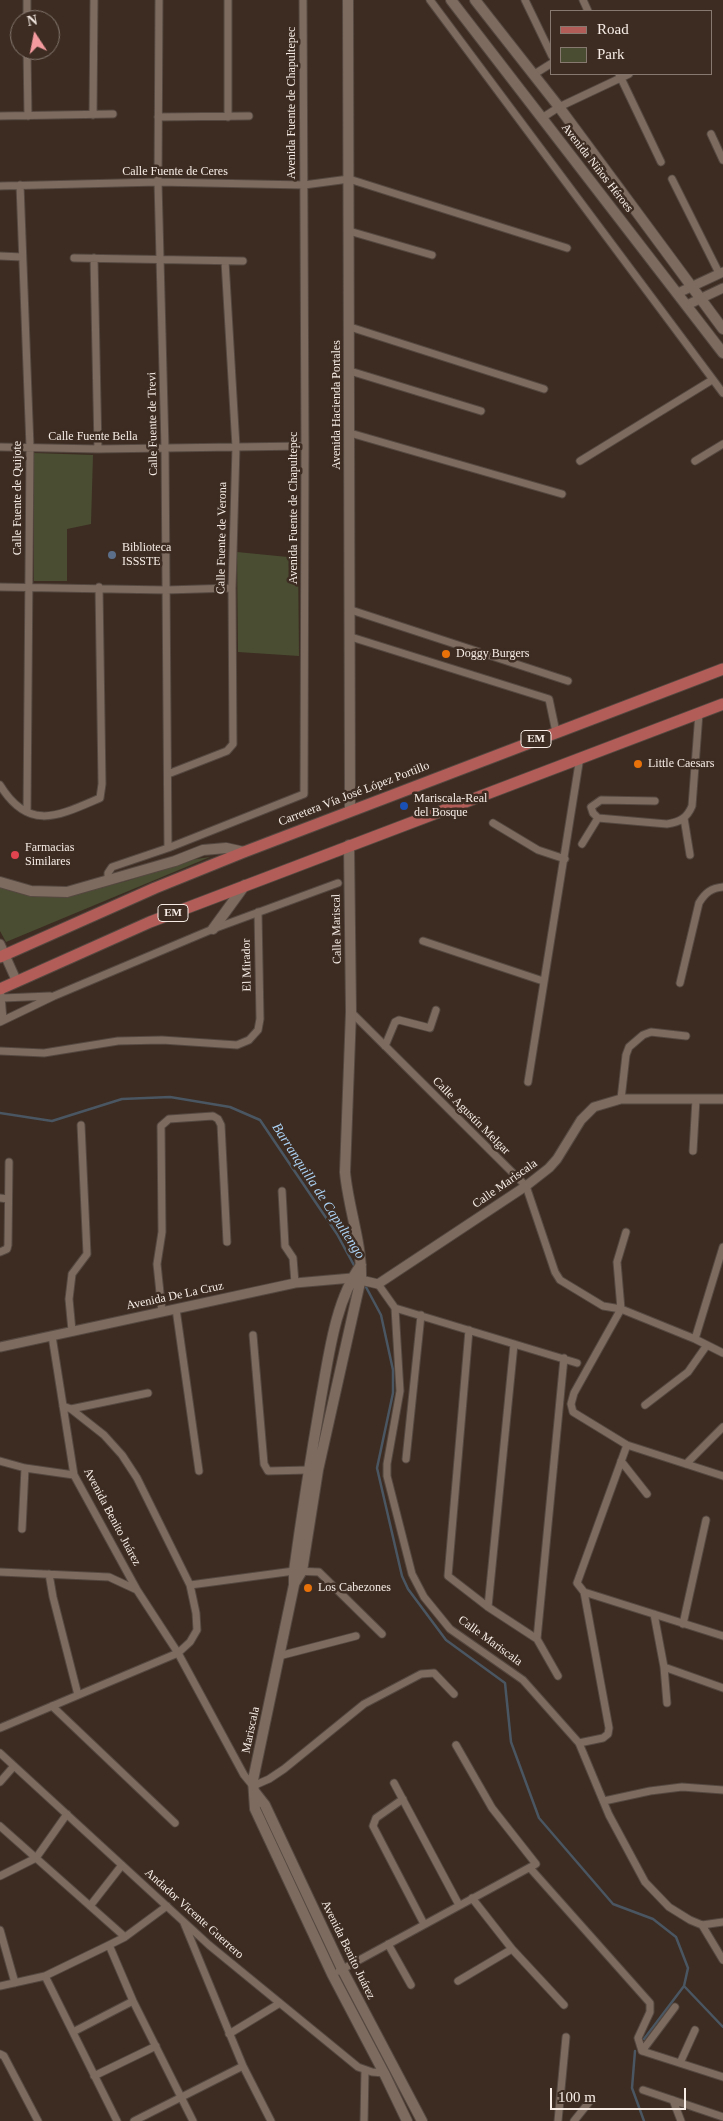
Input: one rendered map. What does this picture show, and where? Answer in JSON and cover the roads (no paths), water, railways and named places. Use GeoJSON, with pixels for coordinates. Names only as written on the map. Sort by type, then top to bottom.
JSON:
{"type":"FeatureCollection","features":[{"type":"Feature","properties":{"kind":"main road","name":"Avenida Hacienda Portales"},"geometry":{"type":"LineString","coordinates":[[348,0],[350,810]]}},
{"type":"Feature","properties":{"kind":"main road","name":"Avenida Niños Héroes"},"geometry":{"type":"LineString","coordinates":[[451,0],[723,353]]}},
{"type":"Feature","properties":{"kind":"main road","name":"Avenida Niños Héroes"},"geometry":{"type":"LineString","coordinates":[[475,0],[559,107],[723,329]]}},
{"type":"Feature","properties":{"kind":"main road","name":"Carretera Vía José López Portillo"},"geometry":{"type":"LineString","coordinates":[[2,952],[350,810],[723,669]]}},
{"type":"Feature","properties":{"kind":"main road","name":"EM"},"geometry":{"type":"LineString","coordinates":[[1,993],[17,982],[150,922],[723,704]]}},
{"type":"Feature","properties":{"kind":"main road","name":"Calle Mariscal"},"geometry":{"type":"LineString","coordinates":[[349,845],[351,1012]]}},
{"type":"Feature","properties":{"kind":"main road"},"geometry":{"type":"LineString","coordinates":[[0,882],[31,892],[67,892],[175,861],[203,850],[226,848],[244,852]]}},
{"type":"Feature","properties":{"kind":"main road"},"geometry":{"type":"LineString","coordinates":[[213,929],[245,885]]}},
{"type":"Feature","properties":{"kind":"main road"},"geometry":{"type":"LineString","coordinates":[[279,1656],[361,1265],[345,1172],[351,1012]]}},
{"type":"Feature","properties":{"kind":"main road"},"geometry":{"type":"LineString","coordinates":[[298,1571],[308,1470],[333,1335],[357,1278]]}},
{"type":"Feature","properties":{"kind":"main road","name":"Mariscala"},"geometry":{"type":"LineString","coordinates":[[255,1809],[253,1780],[279,1656]]}},
{"type":"Feature","properties":{"kind":"main road","name":"Avenida Benito Juárez"},"geometry":{"type":"LineString","coordinates":[[253,1788],[265,1805],[342,1969],[422,2121]]}},
{"type":"Feature","properties":{"kind":"main road","name":"Avenida Benito Juárez"},"geometry":{"type":"LineString","coordinates":[[255,1809],[332,1974],[407,2121]]}},
{"type":"Feature","properties":{"kind":"street"},"geometry":{"type":"LineString","coordinates":[[93,115],[94,0]]}},
{"type":"Feature","properties":{"kind":"street","name":"Calle Fuente de Trevi"},"geometry":{"type":"LineString","coordinates":[[159,0],[158,182],[165,448],[168,848]]}},
{"type":"Feature","properties":{"kind":"street"},"geometry":{"type":"LineString","coordinates":[[228,0],[228,117]]}},
{"type":"Feature","properties":{"kind":"street","name":"Avenida Fuente de Chapultepec"},"geometry":{"type":"LineString","coordinates":[[108,881],[108,873],[112,867],[168,848],[304,794],[305,446],[302,0]]}},
{"type":"Feature","properties":{"kind":"street"},"geometry":{"type":"LineString","coordinates":[[430,0],[723,393]]}},
{"type":"Feature","properties":{"kind":"street"},"geometry":{"type":"LineString","coordinates":[[525,0],[550,52]]}},
{"type":"Feature","properties":{"kind":"street"},"geometry":{"type":"LineString","coordinates":[[27,60],[28,116]]}},
{"type":"Feature","properties":{"kind":"street"},"geometry":{"type":"LineString","coordinates":[[533,75],[550,64]]}},
{"type":"Feature","properties":{"kind":"street"},"geometry":{"type":"LineString","coordinates":[[542,118],[559,107],[620,76],[661,162]]}},
{"type":"Feature","properties":{"kind":"street"},"geometry":{"type":"LineString","coordinates":[[0,116],[114,114]]}},
{"type":"Feature","properties":{"kind":"street"},"geometry":{"type":"LineString","coordinates":[[158,117],[249,116]]}},
{"type":"Feature","properties":{"kind":"street"},"geometry":{"type":"LineString","coordinates":[[711,134],[723,160]]}},
{"type":"Feature","properties":{"kind":"street"},"geometry":{"type":"LineString","coordinates":[[349,179],[567,248]]}},
{"type":"Feature","properties":{"kind":"street","name":"Calle Fuente de Ceres"},"geometry":{"type":"LineString","coordinates":[[0,186],[158,182],[304,185],[349,179]]}},
{"type":"Feature","properties":{"kind":"street"},"geometry":{"type":"LineString","coordinates":[[672,179],[721,273],[678,293]]}},
{"type":"Feature","properties":{"kind":"street","name":"Calle Fuente de Quijote"},"geometry":{"type":"LineString","coordinates":[[20,185],[30,447],[28,812]]}},
{"type":"Feature","properties":{"kind":"street"},"geometry":{"type":"LineString","coordinates":[[349,231],[432,255]]}},
{"type":"Feature","properties":{"kind":"street"},"geometry":{"type":"LineString","coordinates":[[0,256],[22,257]]}},
{"type":"Feature","properties":{"kind":"street"},"geometry":{"type":"LineString","coordinates":[[74,258],[243,261]]}},
{"type":"Feature","properties":{"kind":"street"},"geometry":{"type":"LineString","coordinates":[[94,258],[98,449]]}},
{"type":"Feature","properties":{"kind":"street","name":"Calle Fuente de Verona"},"geometry":{"type":"LineString","coordinates":[[168,774],[227,750],[233,744],[232,588],[236,447],[225,261]]}},
{"type":"Feature","properties":{"kind":"street"},"geometry":{"type":"LineString","coordinates":[[687,305],[723,288]]}},
{"type":"Feature","properties":{"kind":"street"},"geometry":{"type":"LineString","coordinates":[[350,327],[544,389]]}},
{"type":"Feature","properties":{"kind":"street"},"geometry":{"type":"LineString","coordinates":[[350,371],[481,411]]}},
{"type":"Feature","properties":{"kind":"street"},"geometry":{"type":"LineString","coordinates":[[580,461],[712,380]]}},
{"type":"Feature","properties":{"kind":"street"},"geometry":{"type":"LineString","coordinates":[[350,433],[562,494]]}},
{"type":"Feature","properties":{"kind":"street"},"geometry":{"type":"LineString","coordinates":[[695,461],[723,444]]}},
{"type":"Feature","properties":{"kind":"street","name":"Calle Fuente Bella"},"geometry":{"type":"LineString","coordinates":[[0,447],[98,449],[305,446]]}},
{"type":"Feature","properties":{"kind":"street"},"geometry":{"type":"LineString","coordinates":[[0,588],[99,587],[166,590],[232,588]]}},
{"type":"Feature","properties":{"kind":"street"},"geometry":{"type":"LineString","coordinates":[[0,785],[6,795],[28,812],[42,818],[59,815],[100,798],[102,784],[99,587]]}},
{"type":"Feature","properties":{"kind":"street"},"geometry":{"type":"LineString","coordinates":[[351,610],[568,681]]}},
{"type":"Feature","properties":{"kind":"street"},"geometry":{"type":"LineString","coordinates":[[351,637],[549,699],[556,732]]}},
{"type":"Feature","properties":{"kind":"street"},"geometry":{"type":"LineString","coordinates":[[655,801],[600,800],[591,806],[593,813],[598,818],[667,824],[676,823],[684,818],[692,806],[699,713]]}},
{"type":"Feature","properties":{"kind":"street"},"geometry":{"type":"LineString","coordinates":[[528,1082],[580,757]]}},
{"type":"Feature","properties":{"kind":"street"},"geometry":{"type":"LineString","coordinates":[[582,844],[598,818]]}},
{"type":"Feature","properties":{"kind":"street"},"geometry":{"type":"LineString","coordinates":[[684,818],[690,855]]}},
{"type":"Feature","properties":{"kind":"street"},"geometry":{"type":"LineString","coordinates":[[493,823],[538,850],[565,858]]}},
{"type":"Feature","properties":{"kind":"street"},"geometry":{"type":"LineString","coordinates":[[258,912],[338,883]]}},
{"type":"Feature","properties":{"kind":"street"},"geometry":{"type":"LineString","coordinates":[[680,983],[699,903],[710,890],[723,887]]}},
{"type":"Feature","properties":{"kind":"street","name":"El Mirador"},"geometry":{"type":"LineString","coordinates":[[0,1051],[44,1053],[118,1041],[162,1040],[236,1045],[249,1040],[258,1030],[260,1019],[258,912],[54,996],[2,1021],[1,993]]}},
{"type":"Feature","properties":{"kind":"street"},"geometry":{"type":"LineString","coordinates":[[423,941],[543,981]]}},
{"type":"Feature","properties":{"kind":"street"},"geometry":{"type":"LineString","coordinates":[[2,952],[17,982]]}},
{"type":"Feature","properties":{"kind":"street"},"geometry":{"type":"LineString","coordinates":[[1,993],[54,996]]}},
{"type":"Feature","properties":{"kind":"street"},"geometry":{"type":"LineString","coordinates":[[385,1046],[396,1022],[399,1020],[430,1028],[436,1010]]}},
{"type":"Feature","properties":{"kind":"street","name":"Calle Agustín Melgar"},"geometry":{"type":"LineString","coordinates":[[351,1012],[526,1186],[557,1276],[602,1306],[621,1309],[695,1339],[723,1353]]}},
{"type":"Feature","properties":{"kind":"street"},"geometry":{"type":"LineString","coordinates":[[621,1099],[626,1055],[630,1047],[643,1035],[651,1032],[686,1036]]}},
{"type":"Feature","properties":{"kind":"street","name":"Calle Mariscala"},"geometry":{"type":"LineString","coordinates":[[378,1284],[526,1186],[549,1168],[557,1159],[580,1120],[594,1107],[621,1099],[723,1099]]}},
{"type":"Feature","properties":{"kind":"street"},"geometry":{"type":"LineString","coordinates":[[693,1151],[696,1099]]}},
{"type":"Feature","properties":{"kind":"street"},"geometry":{"type":"LineString","coordinates":[[162,1312],[157,1264],[162,1232],[161,1126],[169,1119],[213,1116],[218,1119],[221,1125],[227,1242]]}},
{"type":"Feature","properties":{"kind":"street"},"geometry":{"type":"LineString","coordinates":[[72,1331],[69,1299],[72,1274],[87,1254],[81,1125]]}},
{"type":"Feature","properties":{"kind":"street"},"geometry":{"type":"LineString","coordinates":[[0,1252],[7,1249],[8,1245],[4,1198],[9,1162]]}},
{"type":"Feature","properties":{"kind":"street"},"geometry":{"type":"LineString","coordinates":[[282,1191],[285,1246],[293,1258],[295,1283]]}},
{"type":"Feature","properties":{"kind":"street"},"geometry":{"type":"LineString","coordinates":[[626,1232],[617,1262],[621,1309],[574,1393],[571,1404],[573,1412],[627,1445],[723,1476]]}},
{"type":"Feature","properties":{"kind":"street"},"geometry":{"type":"LineString","coordinates":[[695,1339],[723,1247]]}},
{"type":"Feature","properties":{"kind":"street"},"geometry":{"type":"LineString","coordinates":[[357,1278],[378,1284],[395,1308],[577,1363]]}},
{"type":"Feature","properties":{"kind":"street","name":"Avenida De La Cruz"},"geometry":{"type":"LineString","coordinates":[[0,1347],[295,1283],[357,1278]]}},
{"type":"Feature","properties":{"kind":"street"},"geometry":{"type":"LineString","coordinates":[[176,1308],[199,1471]]}},
{"type":"Feature","properties":{"kind":"street","name":"Calle Mariscala"},"geometry":{"type":"LineString","coordinates":[[395,1308],[400,1391],[387,1464],[387,1476],[412,1574],[424,1597],[450,1629],[523,1680],[579,1743],[604,1801],[645,1882],[669,1906],[690,1920],[702,1925]]}},
{"type":"Feature","properties":{"kind":"street"},"geometry":{"type":"LineString","coordinates":[[406,1459],[421,1315]]}},
{"type":"Feature","properties":{"kind":"street"},"geometry":{"type":"LineString","coordinates":[[469,1330],[448,1576],[488,1607],[537,1639],[558,1676]]}},
{"type":"Feature","properties":{"kind":"street","name":"Avenida Benito Juárez"},"geometry":{"type":"LineString","coordinates":[[52,1336],[74,1476],[138,1590],[178,1653],[244,1775],[253,1788]]}},
{"type":"Feature","properties":{"kind":"street"},"geometry":{"type":"LineString","coordinates":[[253,1336],[264,1464],[268,1470],[276,1472],[308,1470]]}},
{"type":"Feature","properties":{"kind":"street"},"geometry":{"type":"LineString","coordinates":[[488,1607],[514,1344]]}},
{"type":"Feature","properties":{"kind":"street"},"geometry":{"type":"LineString","coordinates":[[645,1405],[688,1372],[707,1345]]}},
{"type":"Feature","properties":{"kind":"street"},"geometry":{"type":"LineString","coordinates":[[537,1639],[564,1358]]}},
{"type":"Feature","properties":{"kind":"street"},"geometry":{"type":"LineString","coordinates":[[71,1409],[148,1393]]}},
{"type":"Feature","properties":{"kind":"street"},"geometry":{"type":"LineString","coordinates":[[0,1728],[178,1653],[190,1642],[197,1630],[196,1613],[190,1585],[137,1478],[127,1462],[104,1435],[71,1409],[63,1406]]}},
{"type":"Feature","properties":{"kind":"street"},"geometry":{"type":"LineString","coordinates":[[686,1464],[723,1427]]}},
{"type":"Feature","properties":{"kind":"street"},"geometry":{"type":"LineString","coordinates":[[579,1743],[603,1738],[608,1734],[609,1728],[584,1592],[578,1584],[578,1580],[627,1445]]}},
{"type":"Feature","properties":{"kind":"street"},"geometry":{"type":"LineString","coordinates":[[0,1461],[25,1468],[74,1476]]}},
{"type":"Feature","properties":{"kind":"street"},"geometry":{"type":"LineString","coordinates":[[621,1461],[647,1494]]}},
{"type":"Feature","properties":{"kind":"street"},"geometry":{"type":"LineString","coordinates":[[22,1529],[25,1468]]}},
{"type":"Feature","properties":{"kind":"street"},"geometry":{"type":"LineString","coordinates":[[683,1624],[706,1520]]}},
{"type":"Feature","properties":{"kind":"street"},"geometry":{"type":"LineString","coordinates":[[190,1585],[298,1571],[319,1572],[382,1634]]}},
{"type":"Feature","properties":{"kind":"street"},"geometry":{"type":"LineString","coordinates":[[0,1572],[109,1577],[138,1590]]}},
{"type":"Feature","properties":{"kind":"street"},"geometry":{"type":"LineString","coordinates":[[49,1574],[78,1695]]}},
{"type":"Feature","properties":{"kind":"street"},"geometry":{"type":"LineString","coordinates":[[584,1592],[723,1636]]}},
{"type":"Feature","properties":{"kind":"street"},"geometry":{"type":"LineString","coordinates":[[654,1614],[664,1667],[667,1703]]}},
{"type":"Feature","properties":{"kind":"street"},"geometry":{"type":"LineString","coordinates":[[279,1656],[356,1636]]}},
{"type":"Feature","properties":{"kind":"street"},"geometry":{"type":"LineString","coordinates":[[664,1667],[723,1688]]}},
{"type":"Feature","properties":{"kind":"street"},"geometry":{"type":"LineString","coordinates":[[253,1788],[269,1780],[284,1769],[364,1704],[421,1674],[434,1673],[454,1694]]}},
{"type":"Feature","properties":{"kind":"street"},"geometry":{"type":"LineString","coordinates":[[52,1706],[175,1823]]}},
{"type":"Feature","properties":{"kind":"street"},"geometry":{"type":"LineString","coordinates":[[456,1745],[492,1808],[533,1866],[650,2003],[651,2008],[639,2034],[639,2043],[642,2051]]}},
{"type":"Feature","properties":{"kind":"street","name":"Andador Vicente Guerrero"},"geometry":{"type":"LineString","coordinates":[[0,1753],[182,1920],[280,2003],[365,2071]]}},
{"type":"Feature","properties":{"kind":"street"},"geometry":{"type":"LineString","coordinates":[[0,1782],[14,1766]]}},
{"type":"Feature","properties":{"kind":"street"},"geometry":{"type":"LineString","coordinates":[[394,1783],[459,1905]]}},
{"type":"Feature","properties":{"kind":"street"},"geometry":{"type":"LineString","coordinates":[[604,1801],[650,1791],[682,1787],[723,1790]]}},
{"type":"Feature","properties":{"kind":"street"},"geometry":{"type":"LineString","coordinates":[[403,1799],[376,1818],[373,1826],[424,1924]]}},
{"type":"Feature","properties":{"kind":"street"},"geometry":{"type":"LineString","coordinates":[[0,1876],[36,1858],[67,1814]]}},
{"type":"Feature","properties":{"kind":"street"},"geometry":{"type":"LineString","coordinates":[[0,1826],[125,1937]]}},
{"type":"Feature","properties":{"kind":"street"},"geometry":{"type":"LineString","coordinates":[[90,1906],[122,1864]]}},
{"type":"Feature","properties":{"kind":"street"},"geometry":{"type":"LineString","coordinates":[[332,1974],[533,1866]]}},
{"type":"Feature","properties":{"kind":"street"},"geometry":{"type":"LineString","coordinates":[[472,1898],[512,1949],[564,2005]]}},
{"type":"Feature","properties":{"kind":"street"},"geometry":{"type":"LineString","coordinates":[[0,1986],[45,1976],[125,1937],[167,1906]]}},
{"type":"Feature","properties":{"kind":"street"},"geometry":{"type":"LineString","coordinates":[[182,1920],[243,2066],[271,2121]]}},
{"type":"Feature","properties":{"kind":"street"},"geometry":{"type":"LineString","coordinates":[[723,1922],[702,1925],[723,1960]]}},
{"type":"Feature","properties":{"kind":"street"},"geometry":{"type":"LineString","coordinates":[[0,1930],[16,1983]]}},
{"type":"Feature","properties":{"kind":"street"},"geometry":{"type":"LineString","coordinates":[[388,1944],[411,1985]]}},
{"type":"Feature","properties":{"kind":"street"},"geometry":{"type":"LineString","coordinates":[[109,1945],[133,2001],[193,2121]]}},
{"type":"Feature","properties":{"kind":"street"},"geometry":{"type":"LineString","coordinates":[[458,1981],[512,1949]]}},
{"type":"Feature","properties":{"kind":"street"},"geometry":{"type":"LineString","coordinates":[[45,1976],[117,2121]]}},
{"type":"Feature","properties":{"kind":"street"},"geometry":{"type":"LineString","coordinates":[[73,2032],[133,2001]]}},
{"type":"Feature","properties":{"kind":"street"},"geometry":{"type":"LineString","coordinates":[[229,2034],[280,2003]]}},
{"type":"Feature","properties":{"kind":"street"},"geometry":{"type":"LineString","coordinates":[[642,2051],[675,2007]]}},
{"type":"Feature","properties":{"kind":"street"},"geometry":{"type":"LineString","coordinates":[[680,2063],[695,2030]]}},
{"type":"Feature","properties":{"kind":"street"},"geometry":{"type":"LineString","coordinates":[[558,2121],[566,2037]]}},
{"type":"Feature","properties":{"kind":"street"},"geometry":{"type":"LineString","coordinates":[[94,2076],[156,2046]]}},
{"type":"Feature","properties":{"kind":"street"},"geometry":{"type":"LineString","coordinates":[[642,2051],[723,2077]]}},
{"type":"Feature","properties":{"kind":"street"},"geometry":{"type":"LineString","coordinates":[[0,2054],[4,2056],[38,2121]]}},
{"type":"Feature","properties":{"kind":"street"},"geometry":{"type":"LineString","coordinates":[[134,2121],[243,2066]]}},
{"type":"Feature","properties":{"kind":"street"},"geometry":{"type":"LineString","coordinates":[[364,2121],[365,2071],[384,2073]]}},
{"type":"Feature","properties":{"kind":"street"},"geometry":{"type":"LineString","coordinates":[[643,2090],[723,2118]]}},
{"type":"Feature","properties":{"kind":"street"},"geometry":{"type":"LineString","coordinates":[[673,2100],[681,2121]]}},
{"type":"Feature","properties":{"kind":"street"},"geometry":{"type":"LineString","coordinates":[[578,2120],[590,2101]]}},
{"type":"Feature","properties":{"kind":"waterway","name":"Barranquilla de Capultengo"},"geometry":{"type":"LineString","coordinates":[[0,1113],[52,1121],[122,1099],[170,1097],[230,1107],[260,1120],[337,1234],[356,1269]]}},
{"type":"Feature","properties":{"kind":"waterway","name":"Barranquilla de Capultengo"},"geometry":{"type":"LineString","coordinates":[[366,1287],[381,1315],[393,1370],[393,1393],[377,1468],[402,1576],[408,1589],[446,1640],[505,1683],[511,1742],[539,1818],[613,1904],[653,1919],[676,1937],[688,1968],[684,1986],[644,2039]]}},
{"type":"Feature","properties":{"kind":"waterway"},"geometry":{"type":"LineString","coordinates":[[684,1986],[723,2027]]}},
{"type":"Feature","properties":{"kind":"waterway","name":"Barranquilla de Capultengo"},"geometry":{"type":"LineString","coordinates":[[635,2051],[632,2088],[644,2121]]}},
{"type":"Feature","properties":{"kind":"place","name":"Biblioteca ISSSTE"},"geometry":{"type":"Point","coordinates":[112,555]}},
{"type":"Feature","properties":{"kind":"place","name":"Doggy Burgers"},"geometry":{"type":"Point","coordinates":[446,654]}},
{"type":"Feature","properties":{"kind":"place","name":"Little Caesars"},"geometry":{"type":"Point","coordinates":[638,764]}},
{"type":"Feature","properties":{"kind":"place","name":"Mariscala-Real del Bosque"},"geometry":{"type":"Point","coordinates":[404,806]}},
{"type":"Feature","properties":{"kind":"place","name":"Farmacias Similares"},"geometry":{"type":"Point","coordinates":[15,855]}},
{"type":"Feature","properties":{"kind":"place","name":"Los Cabezones"},"geometry":{"type":"Point","coordinates":[308,1588]}}]}
